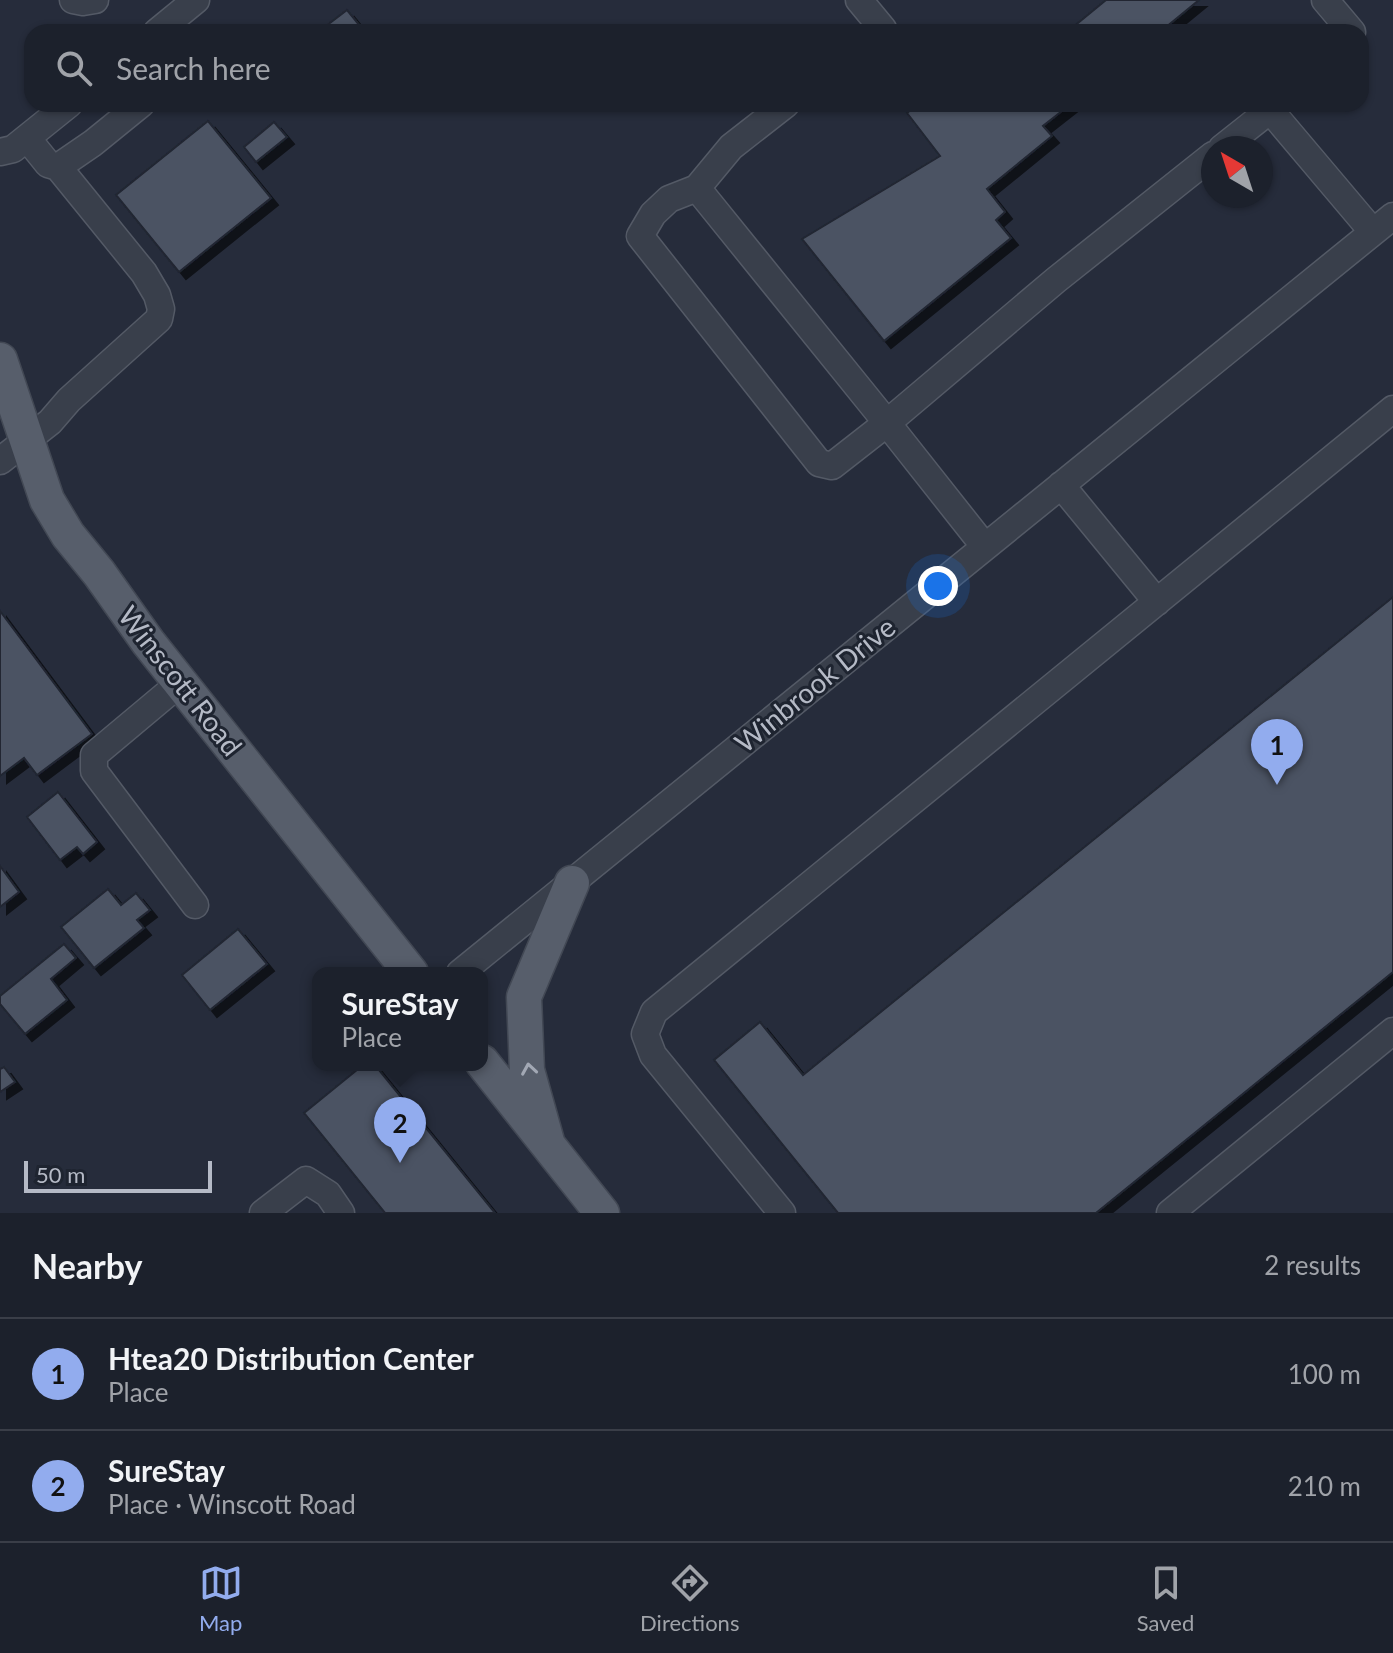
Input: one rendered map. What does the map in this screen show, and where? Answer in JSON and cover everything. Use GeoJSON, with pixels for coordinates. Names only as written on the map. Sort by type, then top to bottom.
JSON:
{"type":"FeatureCollection","features":[{"type":"Feature","properties":{"kind":"main road","name":"Winscott Road"},"geometry":{"type":"LineString","coordinates":[[0,360],[47,500],[68,535],[180,683],[406,967]]}},
{"type":"Feature","properties":{"kind":"main road"},"geometry":{"type":"LineString","coordinates":[[548,1145],[527,1070],[524,997],[572,883]]}},
{"type":"Feature","properties":{"kind":"main road"},"geometry":{"type":"LineString","coordinates":[[488,1070],[602,1213]]}},
{"type":"Feature","properties":{"kind":"street"},"geometry":{"type":"LineString","coordinates":[[73,0],[95,0]]}},
{"type":"Feature","properties":{"kind":"street"},"geometry":{"type":"LineString","coordinates":[[165,16],[196,0]]}},
{"type":"Feature","properties":{"kind":"street"},"geometry":{"type":"LineString","coordinates":[[859,0],[879,24]]}},
{"type":"Feature","properties":{"kind":"street"},"geometry":{"type":"LineString","coordinates":[[1325,0],[1345,24]]}},
{"type":"Feature","properties":{"kind":"street"},"geometry":{"type":"LineString","coordinates":[[0,152],[13,149],[59,112]]}},
{"type":"Feature","properties":{"kind":"street"},"geometry":{"type":"LineString","coordinates":[[58,167],[131,112]]}},
{"type":"Feature","properties":{"kind":"street"},"geometry":{"type":"LineString","coordinates":[[776,112],[731,147],[697,188],[669,199],[653,214],[640,236],[819,463],[832,466],[1201,165]]}},
{"type":"Feature","properties":{"kind":"street"},"geometry":{"type":"LineString","coordinates":[[1237,136],[1267,112]]}},
{"type":"Feature","properties":{"kind":"street"},"geometry":{"type":"LineString","coordinates":[[1278,112],[1383,224]]}},
{"type":"Feature","properties":{"kind":"street"},"geometry":{"type":"LineString","coordinates":[[0,461],[50,422],[69,400],[159,319],[161,309],[144,273],[58,167],[48,164],[27,138]]}},
{"type":"Feature","properties":{"kind":"street"},"geometry":{"type":"LineString","coordinates":[[697,188],[985,547]]}},
{"type":"Feature","properties":{"kind":"street","name":"Winbrook Drive"},"geometry":{"type":"LineString","coordinates":[[467,967],[1383,224]]}},
{"type":"Feature","properties":{"kind":"street"},"geometry":{"type":"LineString","coordinates":[[782,1213],[653,1055],[645,1034],[654,1012],[1393,409]]}},
{"type":"Feature","properties":{"kind":"street"},"geometry":{"type":"LineString","coordinates":[[1061,485],[1157,602]]}},
{"type":"Feature","properties":{"kind":"street"},"geometry":{"type":"LineString","coordinates":[[180,683],[94,755],[94,771],[195,905]]}},
{"type":"Feature","properties":{"kind":"street"},"geometry":{"type":"LineString","coordinates":[[1170,1213],[1393,1031]]}},
{"type":"Feature","properties":{"kind":"street"},"geometry":{"type":"LineString","coordinates":[[263,1213],[306,1180],[328,1194],[341,1213]]}},
{"type":"Feature","properties":{"kind":"building"},"geometry":{"type":"Polygon","coordinates":[[[1106,0],[1199,0],[1170,24],[1077,24],[1106,0]]]}},
{"type":"Feature","properties":{"kind":"building"},"geometry":{"type":"Polygon","coordinates":[[[347,10],[358,24],[329,24],[347,10]]]}},
{"type":"Feature","properties":{"kind":"building"},"geometry":{"type":"Polygon","coordinates":[[[1061,112],[1043,126],[1052,136],[987,189],[1005,212],[996,220],[1011,238],[884,341],[802,239],[940,156],[907,113],[1061,112]]]}},
{"type":"Feature","properties":{"kind":"building"},"geometry":{"type":"Polygon","coordinates":[[[208,121],[271,198],[179,272],[116,195],[208,121]]]}},
{"type":"Feature","properties":{"kind":"building"},"geometry":{"type":"Polygon","coordinates":[[[274,122],[287,137],[256,162],[244,147],[274,122]]]}},
{"type":"Feature","properties":{"kind":"building"},"geometry":{"type":"Polygon","coordinates":[[[1393,597],[1393,972],[1096,1213],[838,1213],[714,1060],[760,1022],[803,1075],[1393,597]]]}},
{"type":"Feature","properties":{"kind":"building"},"geometry":{"type":"Polygon","coordinates":[[[0,611],[92,734],[37,775],[24,758],[0,776],[0,611]]]}},
{"type":"Feature","properties":{"kind":"building"},"geometry":{"type":"Polygon","coordinates":[[[58,792],[97,842],[83,854],[77,847],[60,860],[27,817],[58,792]]]}},
{"type":"Feature","properties":{"kind":"building"},"geometry":{"type":"Polygon","coordinates":[[[0,866],[19,892],[0,907],[0,866]]]}},
{"type":"Feature","properties":{"kind":"building"},"geometry":{"type":"Polygon","coordinates":[[[108,889],[121,905],[136,893],[150,910],[137,920],[144,928],[94,968],[61,927],[108,889]]]}},
{"type":"Feature","properties":{"kind":"building"},"geometry":{"type":"Polygon","coordinates":[[[238,929],[267,964],[210,1010],[182,975],[238,929]]]}},
{"type":"Feature","properties":{"kind":"building"},"geometry":{"type":"Polygon","coordinates":[[[64,944],[76,958],[51,979],[67,1000],[25,1034],[0,1004],[0,996],[64,944]]]}},
{"type":"Feature","properties":{"kind":"building"},"geometry":{"type":"Polygon","coordinates":[[[4,1067],[15,1082],[0,1092],[0,1069],[4,1067]]]}},
{"type":"Feature","properties":{"kind":"building"},"geometry":{"type":"Polygon","coordinates":[[[356,1071],[380,1071],[495,1213],[385,1213],[304,1113],[356,1071]]]}},
{"type":"Feature","properties":{"kind":"place","name":"Htea20 Distribution Center"},"geometry":{"type":"Point","coordinates":[1277,785]}},
{"type":"Feature","properties":{"kind":"place","name":"SureStay"},"geometry":{"type":"Point","coordinates":[400,1163]}}]}
